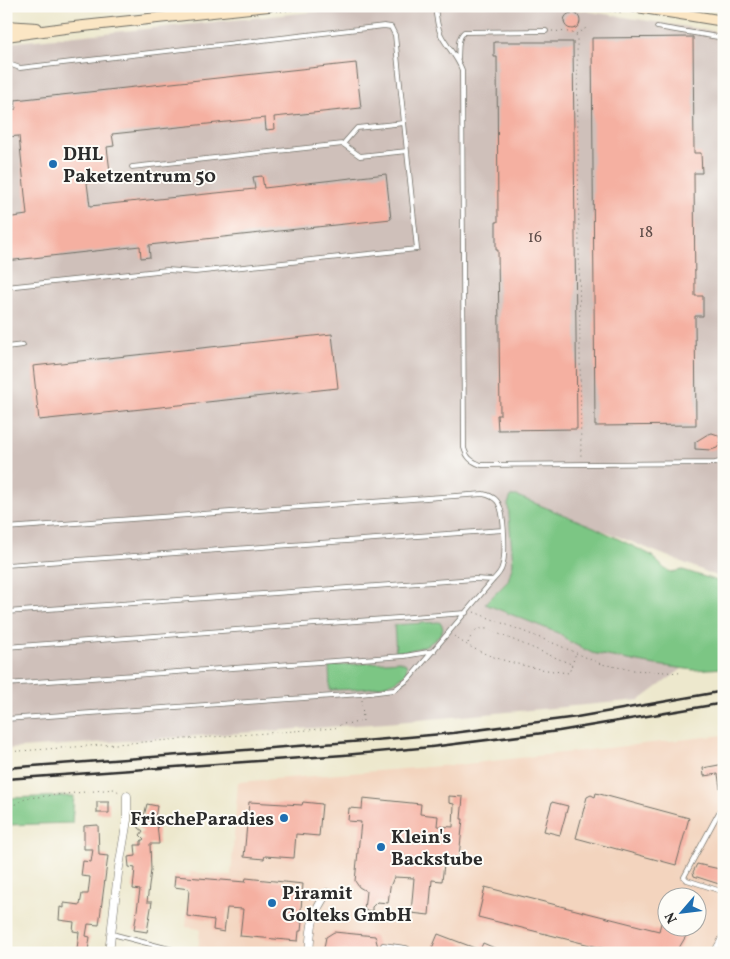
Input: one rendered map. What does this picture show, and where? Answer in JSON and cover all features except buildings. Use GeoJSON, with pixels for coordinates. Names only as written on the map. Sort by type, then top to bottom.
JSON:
{"type":"FeatureCollection","features":[{"type":"Feature","properties":{"kind":"main road"},"geometry":{"type":"LineString","coordinates":[[6,36],[269,6]]}},
{"type":"Feature","properties":{"kind":"main road"},"geometry":{"type":"LineString","coordinates":[[631,6],[724,21]]}},
{"type":"Feature","properties":{"kind":"main road"},"geometry":{"type":"LineString","coordinates":[[6,26],[65,28]]}},
{"type":"Feature","properties":{"kind":"street"},"geometry":{"type":"LineString","coordinates":[[109,953],[118,873],[127,820],[128,796]]}},
{"type":"Feature","properties":{"kind":"street"},"geometry":{"type":"LineString","coordinates":[[309,953],[312,920],[316,908],[327,893]]}},
{"type":"Feature","properties":{"kind":"street"},"geometry":{"type":"LineString","coordinates":[[715,953],[724,937]]}},
{"type":"Feature","properties":{"kind":"lane"},"geometry":{"type":"LineString","coordinates":[[435,6],[438,28],[458,59],[462,70],[464,448],[466,456],[480,465],[715,463],[724,460]]}},
{"type":"Feature","properties":{"kind":"lane"},"geometry":{"type":"LineString","coordinates":[[6,64],[20,68],[384,26],[391,28],[395,35],[417,249],[195,272],[167,270],[6,286]]}},
{"type":"Feature","properties":{"kind":"lane"},"geometry":{"type":"LineString","coordinates":[[657,27],[724,38]]}},
{"type":"Feature","properties":{"kind":"lane"},"geometry":{"type":"LineString","coordinates":[[458,59],[460,34],[464,32],[546,31]]}},
{"type":"Feature","properties":{"kind":"lane"},"geometry":{"type":"LineString","coordinates":[[344,144],[357,128],[404,123]]}},
{"type":"Feature","properties":{"kind":"lane"},"geometry":{"type":"LineString","coordinates":[[132,167],[344,144],[360,156],[407,151]]}},
{"type":"Feature","properties":{"kind":"lane"},"geometry":{"type":"LineString","coordinates":[[6,348],[23,345]]}},
{"type":"Feature","properties":{"kind":"lane"},"geometry":{"type":"LineString","coordinates":[[6,528],[483,494],[491,496],[498,501],[501,509],[504,555],[503,565],[494,580],[434,651],[398,688],[387,692],[6,719]]}},
{"type":"Feature","properties":{"kind":"lane"},"geometry":{"type":"LineString","coordinates":[[6,565],[503,530]]}},
{"type":"Feature","properties":{"kind":"lane"},"geometry":{"type":"LineString","coordinates":[[6,612],[484,578],[494,580]]}},
{"type":"Feature","properties":{"kind":"lane"},"geometry":{"type":"LineString","coordinates":[[6,648],[467,612]]}},
{"type":"Feature","properties":{"kind":"lane"},"geometry":{"type":"LineString","coordinates":[[6,684],[405,656],[434,651]]}},
{"type":"Feature","properties":{"kind":"lane"},"geometry":{"type":"LineString","coordinates":[[724,803],[684,877],[687,880],[724,892]]}},
{"type":"Feature","properties":{"kind":"lane"},"geometry":{"type":"LineString","coordinates":[[111,934],[184,953]]}},
{"type":"Feature","properties":{"kind":"lane"},"geometry":{"type":"LineString","coordinates":[[383,945],[406,948],[408,953]]}},
{"type":"Feature","properties":{"kind":"path"},"geometry":{"type":"LineString","coordinates":[[546,31],[576,34],[588,27]]}},
{"type":"Feature","properties":{"kind":"path"},"geometry":{"type":"LineString","coordinates":[[576,34],[581,464]]}},
{"type":"Feature","properties":{"kind":"path"},"geometry":{"type":"LineString","coordinates":[[467,612],[576,653],[592,661],[613,667],[653,673],[680,673]]}},
{"type":"Feature","properties":{"kind":"path"},"geometry":{"type":"LineString","coordinates":[[468,644],[475,630],[478,628],[487,629],[572,664]]}},
{"type":"Feature","properties":{"kind":"path"},"geometry":{"type":"LineString","coordinates":[[450,632],[479,650],[538,669],[569,673],[576,653]]}},
{"type":"Feature","properties":{"kind":"path"},"geometry":{"type":"LineString","coordinates":[[6,752],[335,728],[342,724],[363,722],[361,694]]}},
{"type":"Feature","properties":{"kind":"path"},"geometry":{"type":"LineString","coordinates":[[6,809],[27,798],[114,789],[128,796]]}},
{"type":"Feature","properties":{"kind":"shaded area"},"geometry":{"type":"Polygon","coordinates":[[[370,6],[543,6],[580,10],[724,33],[724,579],[557,512],[698,657],[640,700],[386,723],[6,749],[6,43],[370,6]]]}},
{"type":"Feature","properties":{"kind":"shaded area"},"geometry":{"type":"Polygon","coordinates":[[[724,735],[724,953],[198,953],[200,929],[186,927],[190,872],[231,876],[238,782],[466,764],[724,735]]]}},
{"type":"Feature","properties":{"kind":"green space"},"geometry":{"type":"Polygon","coordinates":[[[511,496],[517,496],[594,527],[651,555],[665,569],[671,572],[683,570],[724,583],[724,668],[694,670],[592,653],[568,641],[558,633],[485,604],[508,581],[513,563],[508,504],[511,496]]]}},
{"type":"Feature","properties":{"kind":"green space"},"geometry":{"type":"Polygon","coordinates":[[[441,623],[443,628],[440,634],[430,643],[410,650],[396,652],[394,625],[441,623]]]}},
{"type":"Feature","properties":{"kind":"green space"},"geometry":{"type":"Polygon","coordinates":[[[400,661],[406,664],[407,671],[401,678],[393,682],[372,688],[330,690],[329,666],[400,661]]]}},
{"type":"Feature","properties":{"kind":"green space"},"geometry":{"type":"Polygon","coordinates":[[[74,796],[72,823],[6,825],[6,798],[74,796]]]}},
{"type":"Feature","properties":{"kind":"railway"},"geometry":{"type":"LineString","coordinates":[[6,768],[453,733],[577,717],[724,691]]}},
{"type":"Feature","properties":{"kind":"railway"},"geometry":{"type":"LineString","coordinates":[[6,779],[431,747],[559,731],[724,703]]}},
{"type":"Feature","properties":{"kind":"place","name":"DHL Paketzentrum 50"},"geometry":{"type":"Point","coordinates":[53,164]}},
{"type":"Feature","properties":{"kind":"place","name":"FrischeParadies"},"geometry":{"type":"Point","coordinates":[284,818]}},
{"type":"Feature","properties":{"kind":"place","name":"Klein's Backstube"},"geometry":{"type":"Point","coordinates":[381,847]}},
{"type":"Feature","properties":{"kind":"place","name":"Piramit Golteks GmbH"},"geometry":{"type":"Point","coordinates":[272,903]}}]}
